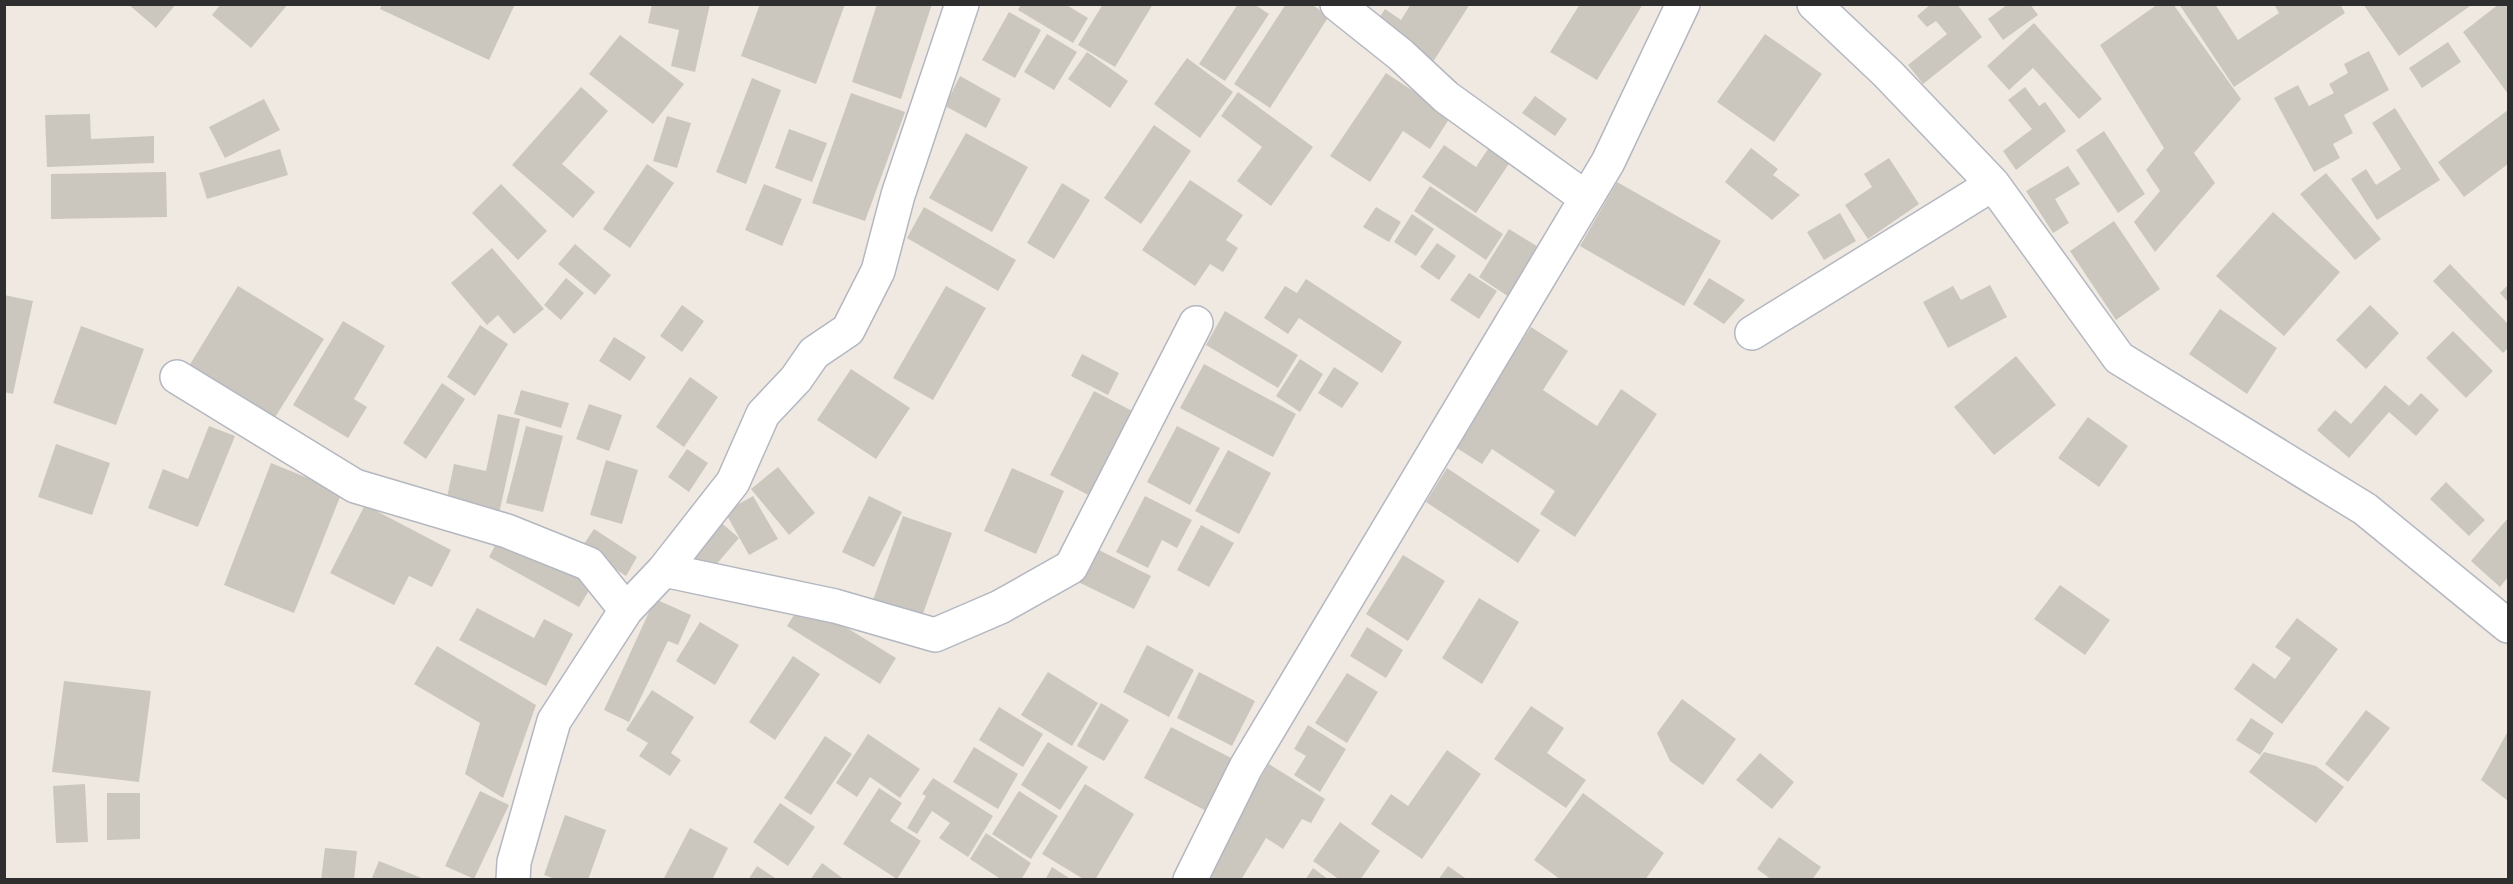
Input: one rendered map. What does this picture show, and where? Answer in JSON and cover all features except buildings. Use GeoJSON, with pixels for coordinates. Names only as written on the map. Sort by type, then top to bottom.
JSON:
{"type":"FeatureCollection","features":[{"type":"Feature","properties":{"kind":"street"},"geometry":{"type":"LineString","coordinates":[[513,879],[514,862],[554,721],[626,610],[664,570],[733,482],[764,414],[796,379],[814,353],[848,330],[878,271],[898,195],[962,4]]}},
{"type":"Feature","properties":{"kind":"street"},"geometry":{"type":"LineString","coordinates":[[1337,4],[1401,55],[1446,97],[1586,198]]}},
{"type":"Feature","properties":{"kind":"street"},"geometry":{"type":"LineString","coordinates":[[1190,879],[1246,767],[1608,162],[1683,4]]}},
{"type":"Feature","properties":{"kind":"street"},"geometry":{"type":"LineString","coordinates":[[1814,4],[1888,74],[1993,184],[2119,358],[2365,509],[2508,626]]}},
{"type":"Feature","properties":{"kind":"street"},"geometry":{"type":"LineString","coordinates":[[1752,333],[1993,184]]}},
{"type":"Feature","properties":{"kind":"street"},"geometry":{"type":"LineString","coordinates":[[664,570],[835,606],[935,635],[1000,608],[1071,567],[1196,323]]}},
{"type":"Feature","properties":{"kind":"street"},"geometry":{"type":"LineString","coordinates":[[177,377],[355,486],[507,531],[589,564],[626,610]]}}]}
